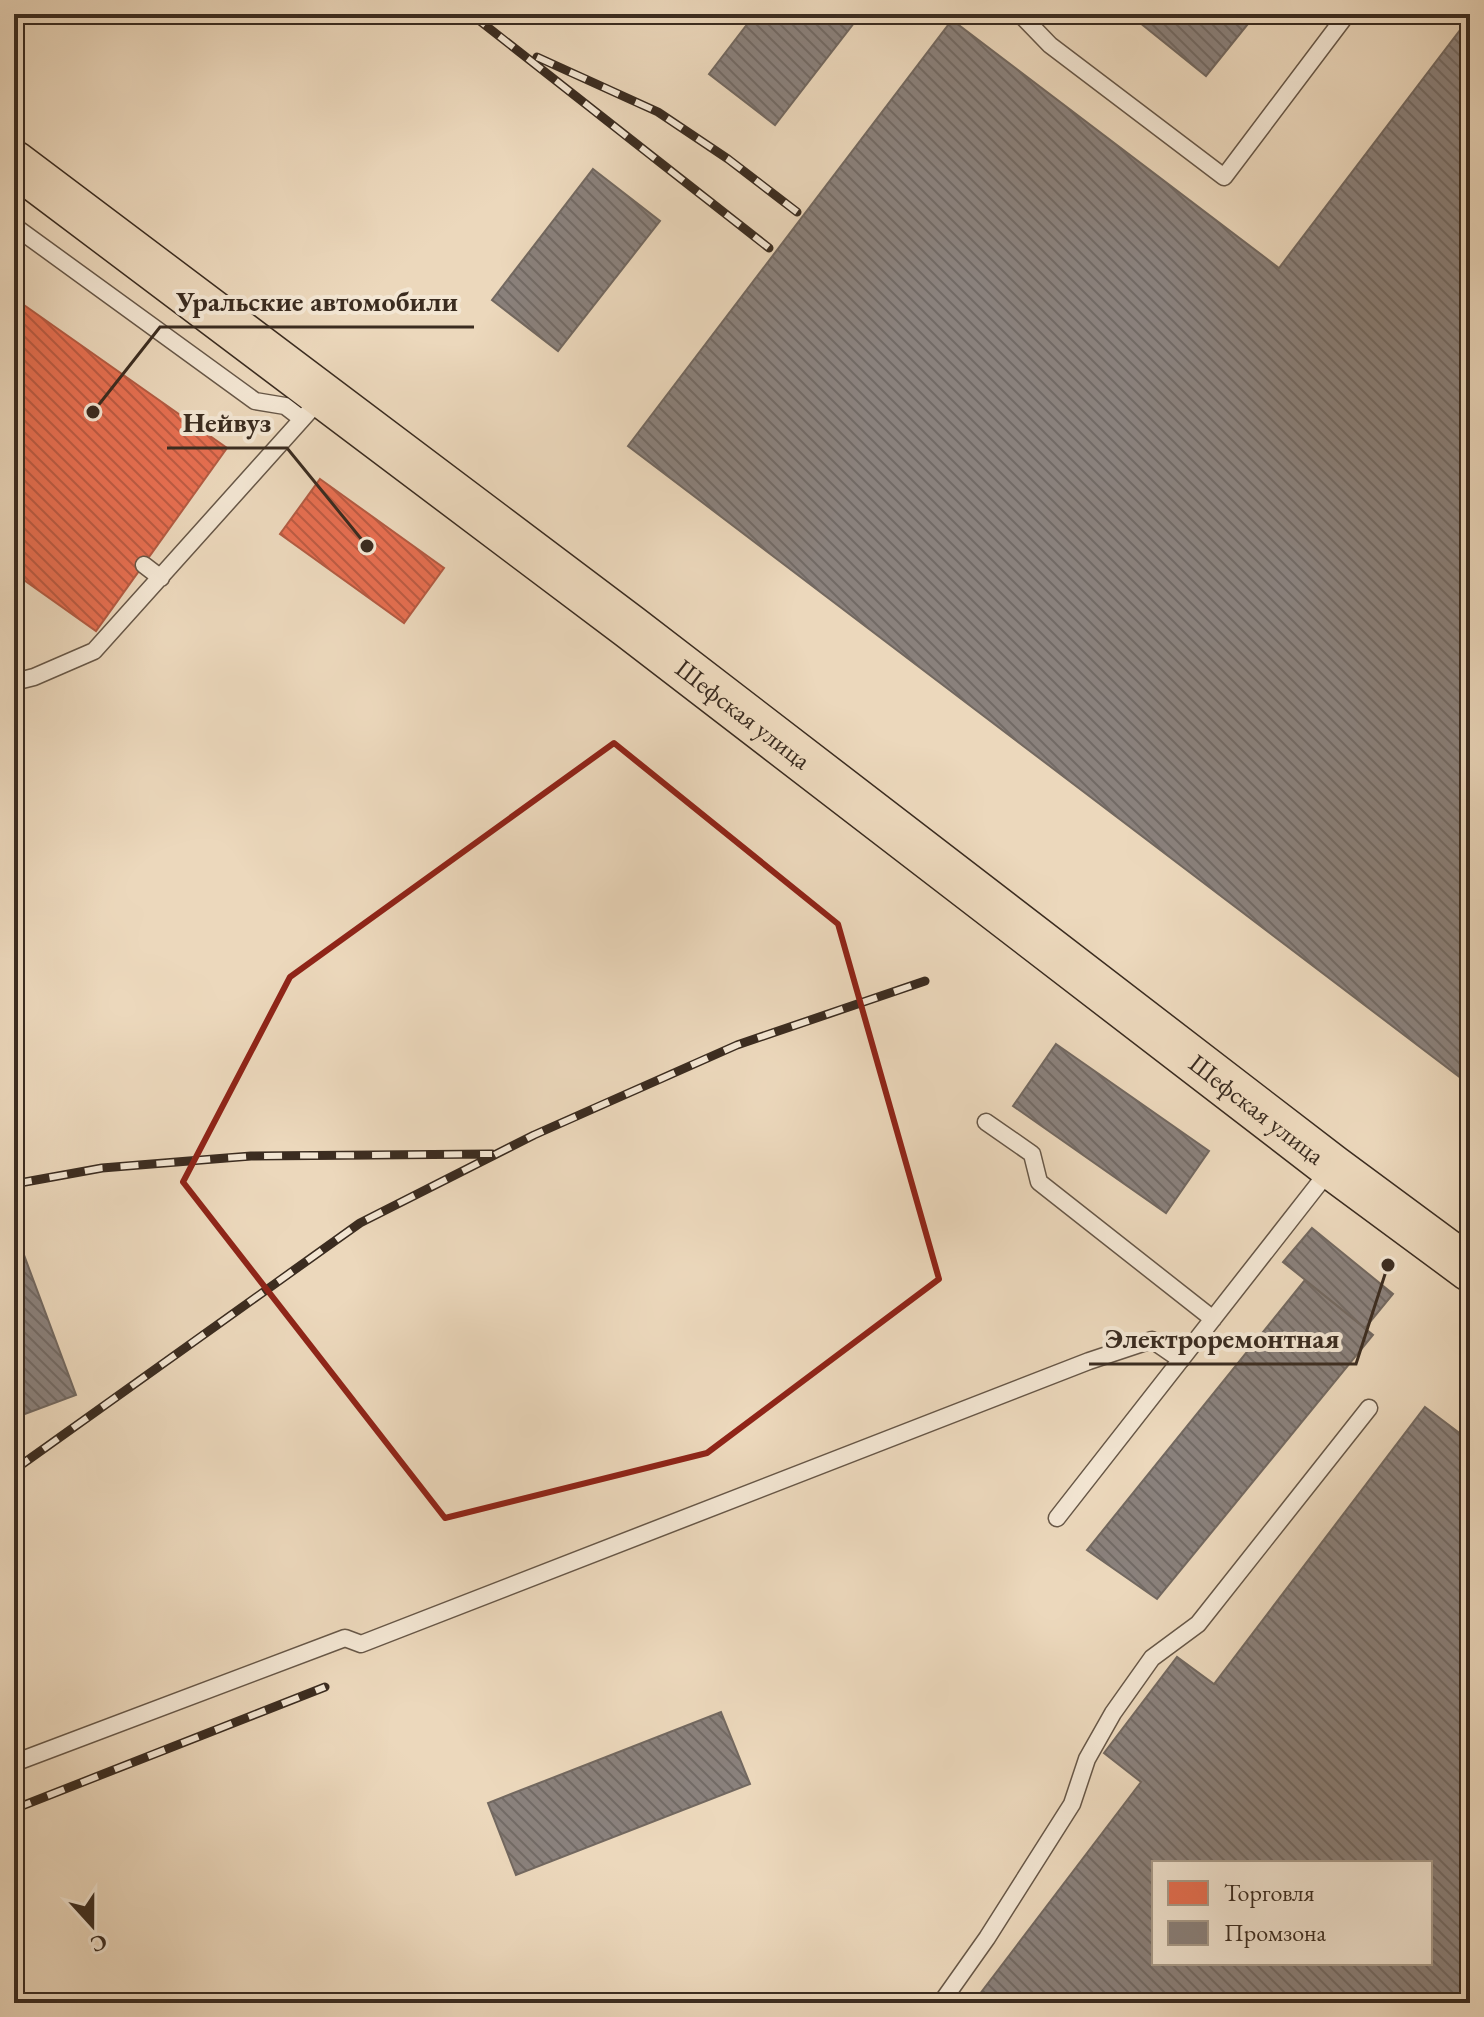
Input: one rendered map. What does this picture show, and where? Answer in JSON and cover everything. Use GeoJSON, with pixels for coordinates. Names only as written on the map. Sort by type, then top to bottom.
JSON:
{"type":"FeatureCollection","features":[{"type":"Feature","properties":{"kind":"main road","name":"Шефская улица"},"geometry":{"type":"LineString","coordinates":[[14,163],[313,408],[630,627],[1332,1167],[1470,1269]]}},
{"type":"Feature","properties":{"kind":"lane"},"geometry":{"type":"LineString","coordinates":[[1020,14],[1050,45],[1224,177],[1347,14]]}},
{"type":"Feature","properties":{"kind":"lane"},"geometry":{"type":"LineString","coordinates":[[14,226],[255,401],[313,408]]}},
{"type":"Feature","properties":{"kind":"lane"},"geometry":{"type":"LineString","coordinates":[[14,682],[34,677],[94,651],[313,408]]}},
{"type":"Feature","properties":{"kind":"lane"},"geometry":{"type":"LineString","coordinates":[[144,565],[161,578]]}},
{"type":"Feature","properties":{"kind":"lane"},"geometry":{"type":"LineString","coordinates":[[986,1122],[1032,1154],[1039,1182],[1213,1319]]}},
{"type":"Feature","properties":{"kind":"lane"},"geometry":{"type":"LineString","coordinates":[[1057,1518],[1332,1167]]}},
{"type":"Feature","properties":{"kind":"lane"},"geometry":{"type":"LineString","coordinates":[[14,1763],[345,1638],[361,1644],[1089,1361],[1152,1340],[1181,1360]]}},
{"type":"Feature","properties":{"kind":"lane"},"geometry":{"type":"LineString","coordinates":[[941,2003],[987,1938],[1072,1804],[1087,1759],[1113,1713],[1152,1658],[1198,1624],[1369,1408]]}},
{"type":"Feature","properties":{"kind":"highlighted area"},"geometry":{"type":"Polygon","coordinates":[[[614,743],[838,924],[939,1279],[707,1453],[445,1518],[183,1182],[290,977],[614,743]]]}},
{"type":"Feature","properties":{"kind":"building: Торговля"},"geometry":{"type":"Polygon","coordinates":[[[14,298],[227,448],[96,631],[14,573],[14,298]]]}},
{"type":"Feature","properties":{"kind":"building: Торговля"},"geometry":{"type":"Polygon","coordinates":[[[320,479],[444,568],[404,623],[280,534],[320,479]]]}},
{"type":"Feature","properties":{"kind":"building: Промзона"},"geometry":{"type":"Polygon","coordinates":[[[755,14],[861,14],[775,125],[709,74],[755,14]]]}},
{"type":"Feature","properties":{"kind":"building: Промзона"},"geometry":{"type":"Polygon","coordinates":[[[1129,14],[1256,14],[1206,76],[1129,14]]]}},
{"type":"Feature","properties":{"kind":"building: Промзона"},"geometry":{"type":"Polygon","coordinates":[[[1470,17],[1470,1085],[628,446],[952,20],[1279,268],[1470,17]]]}},
{"type":"Feature","properties":{"kind":"building: Промзона"},"geometry":{"type":"Polygon","coordinates":[[[593,169],[660,221],[558,351],[492,300],[593,169]]]}},
{"type":"Feature","properties":{"kind":"building: Промзона"},"geometry":{"type":"Polygon","coordinates":[[[1056,1044],[1209,1151],[1166,1213],[1013,1106],[1056,1044]]]}},
{"type":"Feature","properties":{"kind":"building: Промзона"},"geometry":{"type":"Polygon","coordinates":[[[14,1228],[76,1395],[14,1418],[14,1228]]]}},
{"type":"Feature","properties":{"kind":"building: Промзона"},"geometry":{"type":"Polygon","coordinates":[[[1312,1228],[1393,1294],[1365,1328],[1283,1262],[1312,1228]]]}},
{"type":"Feature","properties":{"kind":"building: Промзона"},"geometry":{"type":"Polygon","coordinates":[[[1305,1280],[1373,1335],[1157,1599],[1087,1550],[1305,1280]]]}},
{"type":"Feature","properties":{"kind":"building: Промзона"},"geometry":{"type":"Polygon","coordinates":[[[1425,1407],[1470,1441],[1470,2003],[973,2003],[1141,1782],[1104,1753],[1177,1657],[1214,1684],[1425,1407]]]}},
{"type":"Feature","properties":{"kind":"building: Промзона"},"geometry":{"type":"Polygon","coordinates":[[[721,1712],[750,1784],[516,1875],[488,1803],[721,1712]]]}},
{"type":"Feature","properties":{"kind":"railway"},"geometry":{"type":"LineString","coordinates":[[471,14],[769,248]]}},
{"type":"Feature","properties":{"kind":"railway"},"geometry":{"type":"LineString","coordinates":[[537,57],[658,112],[728,159],[797,212]]}},
{"type":"Feature","properties":{"kind":"railway"},"geometry":{"type":"LineString","coordinates":[[14,1470],[360,1223],[534,1135],[737,1045],[925,981]]}},
{"type":"Feature","properties":{"kind":"railway"},"geometry":{"type":"LineString","coordinates":[[14,1184],[102,1168],[251,1156],[492,1154]]}},
{"type":"Feature","properties":{"kind":"railway"},"geometry":{"type":"LineString","coordinates":[[14,1809],[325,1687]]}},
{"type":"Feature","properties":{"kind":"place","name":"Уральские автомобили"},"geometry":{"type":"Point","coordinates":[93,412]}},
{"type":"Feature","properties":{"kind":"place","name":"Нейвуз"},"geometry":{"type":"Point","coordinates":[367,546]}},
{"type":"Feature","properties":{"kind":"place","name":"Электроремонтная"},"geometry":{"type":"Point","coordinates":[1388,1265]}}]}
